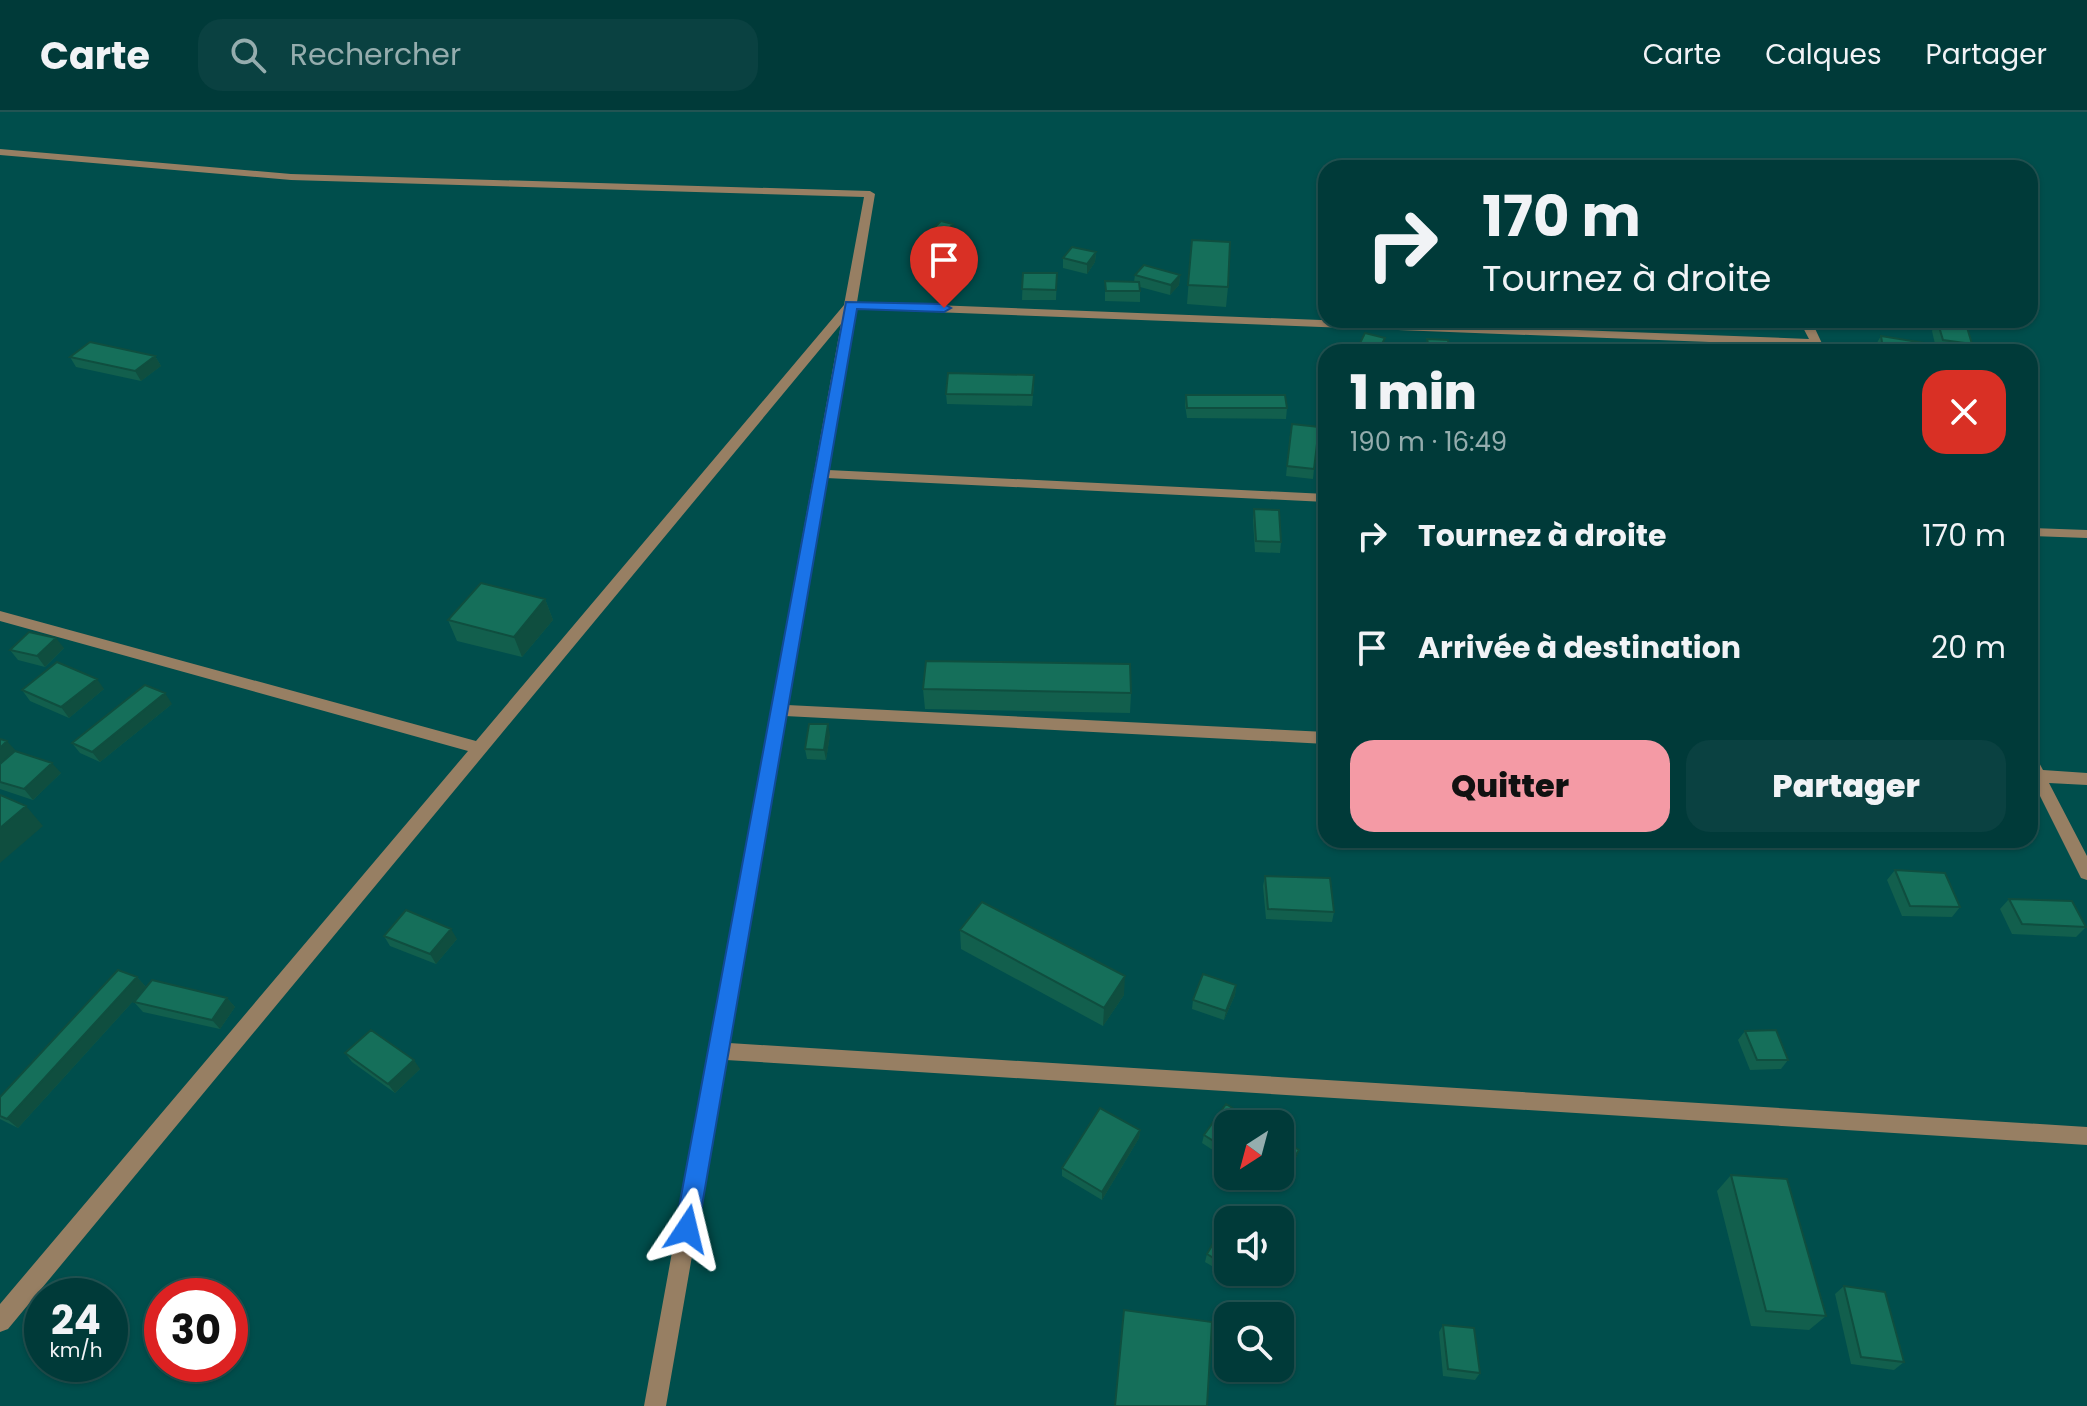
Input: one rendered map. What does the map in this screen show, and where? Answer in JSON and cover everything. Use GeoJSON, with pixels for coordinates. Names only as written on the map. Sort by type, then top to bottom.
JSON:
{"type":"FeatureCollection","features":[{"type":"Feature","properties":{"kind":"street"},"geometry":{"type":"LineString","coordinates":[[0,152],[291,177],[870,194],[655,1406]]}},
{"type":"Feature","properties":{"kind":"street"},"geometry":{"type":"LineString","coordinates":[[851,305],[1318,326]]}},
{"type":"Feature","properties":{"kind":"street"},"geometry":{"type":"LineString","coordinates":[[0,1321],[851,305]]}},
{"type":"Feature","properties":{"kind":"street"},"geometry":{"type":"LineString","coordinates":[[1369,328],[1729,344]]}},
{"type":"Feature","properties":{"kind":"street"},"geometry":{"type":"LineString","coordinates":[[821,474],[1318,498]]}},
{"type":"Feature","properties":{"kind":"street"},"geometry":{"type":"LineString","coordinates":[[2038,532],[2087,534]]}},
{"type":"Feature","properties":{"kind":"street"},"geometry":{"type":"LineString","coordinates":[[0,616],[480,748]]}},
{"type":"Feature","properties":{"kind":"street"},"geometry":{"type":"LineString","coordinates":[[778,710],[1318,738]]}},
{"type":"Feature","properties":{"kind":"street"},"geometry":{"type":"LineString","coordinates":[[2038,772],[2087,779]]}},
{"type":"Feature","properties":{"kind":"street"},"geometry":{"type":"LineString","coordinates":[[2038,780],[2087,873]]}},
{"type":"Feature","properties":{"kind":"street"},"geometry":{"type":"LineString","coordinates":[[718,1051],[2087,1136]]}},
{"type":"Feature","properties":{"kind":"building"},"geometry":{"type":"Polygon","coordinates":[[[941,221],[953,224],[947,231],[934,228],[941,221]]]}},
{"type":"Feature","properties":{"kind":"building"},"geometry":{"type":"Polygon","coordinates":[[[1192,240],[1230,242],[1228,287],[1188,285],[1192,240]]]}},
{"type":"Feature","properties":{"kind":"building"},"geometry":{"type":"Polygon","coordinates":[[[1072,247],[1096,252],[1087,264],[1063,258],[1072,247]]]}},
{"type":"Feature","properties":{"kind":"building"},"geometry":{"type":"Polygon","coordinates":[[[1144,265],[1180,275],[1171,285],[1135,275],[1144,265]]]}},
{"type":"Feature","properties":{"kind":"building"},"geometry":{"type":"Polygon","coordinates":[[[1023,273],[1057,273],[1056,290],[1022,289],[1023,273]]]}},
{"type":"Feature","properties":{"kind":"building"},"geometry":{"type":"Polygon","coordinates":[[[1105,281],[1139,282],[1140,291],[1106,291],[1105,281]]]}},
{"type":"Feature","properties":{"kind":"building"},"geometry":{"type":"Polygon","coordinates":[[[1939,328],[1967,328],[1972,344],[1943,340],[1939,328]]]}},
{"type":"Feature","properties":{"kind":"building"},"geometry":{"type":"Polygon","coordinates":[[[1365,333],[1385,338],[1382,344],[1360,343],[1365,333]]]}},
{"type":"Feature","properties":{"kind":"building"},"geometry":{"type":"Polygon","coordinates":[[[1881,336],[1931,344],[1882,344],[1881,336]]]}},
{"type":"Feature","properties":{"kind":"building"},"geometry":{"type":"Polygon","coordinates":[[[1427,339],[1448,340],[1449,344],[1428,344],[1427,339]]]}},
{"type":"Feature","properties":{"kind":"building"},"geometry":{"type":"Polygon","coordinates":[[[90,342],[155,356],[135,371],[70,357],[90,342]]]}},
{"type":"Feature","properties":{"kind":"building"},"geometry":{"type":"Polygon","coordinates":[[[948,373],[1034,375],[1032,395],[946,394],[948,373]]]}},
{"type":"Feature","properties":{"kind":"building"},"geometry":{"type":"Polygon","coordinates":[[[1186,395],[1285,395],[1287,408],[1187,408],[1186,395]]]}},
{"type":"Feature","properties":{"kind":"building"},"geometry":{"type":"Polygon","coordinates":[[[1292,424],[1318,427],[1314,469],[1287,466],[1292,424]]]}},
{"type":"Feature","properties":{"kind":"building"},"geometry":{"type":"Polygon","coordinates":[[[1254,509],[1279,510],[1281,542],[1256,541],[1254,509]]]}},
{"type":"Feature","properties":{"kind":"building"},"geometry":{"type":"Polygon","coordinates":[[[481,583],[545,599],[514,637],[448,620],[481,583]]]}},
{"type":"Feature","properties":{"kind":"building"},"geometry":{"type":"Polygon","coordinates":[[[29,632],[56,638],[37,656],[10,650],[29,632]]]}},
{"type":"Feature","properties":{"kind":"building"},"geometry":{"type":"Polygon","coordinates":[[[926,661],[1130,664],[1131,693],[923,689],[926,661]]]}},
{"type":"Feature","properties":{"kind":"building"},"geometry":{"type":"Polygon","coordinates":[[[57,662],[97,679],[61,707],[22,690],[57,662]]]}},
{"type":"Feature","properties":{"kind":"building"},"geometry":{"type":"Polygon","coordinates":[[[145,685],[165,693],[92,752],[72,743],[145,685]]]}},
{"type":"Feature","properties":{"kind":"building"},"geometry":{"type":"Polygon","coordinates":[[[809,724],[828,724],[824,750],[805,749],[809,724]]]}},
{"type":"Feature","properties":{"kind":"building"},"geometry":{"type":"Polygon","coordinates":[[[15,751],[52,763],[24,789],[0,782],[0,764],[15,751]]]}},
{"type":"Feature","properties":{"kind":"building"},"geometry":{"type":"Polygon","coordinates":[[[0,795],[26,806],[0,828],[0,795]]]}},
{"type":"Feature","properties":{"kind":"building"},"geometry":{"type":"Polygon","coordinates":[[[1895,870],[1945,873],[1960,907],[1910,906],[1895,870]]]}},
{"type":"Feature","properties":{"kind":"building"},"geometry":{"type":"Polygon","coordinates":[[[1265,876],[1330,878],[1334,912],[1268,909],[1265,876]]]}},
{"type":"Feature","properties":{"kind":"building"},"geometry":{"type":"Polygon","coordinates":[[[2009,899],[2072,901],[2086,927],[2022,924],[2009,899]]]}},
{"type":"Feature","properties":{"kind":"building"},"geometry":{"type":"Polygon","coordinates":[[[982,902],[1125,976],[1104,1008],[960,930],[982,902]]]}},
{"type":"Feature","properties":{"kind":"building"},"geometry":{"type":"Polygon","coordinates":[[[406,910],[451,929],[430,954],[384,936],[406,910]]]}},
{"type":"Feature","properties":{"kind":"building"},"geometry":{"type":"Polygon","coordinates":[[[118,970],[137,977],[7,1119],[0,1116],[0,1097],[118,970]]]}},
{"type":"Feature","properties":{"kind":"building"},"geometry":{"type":"Polygon","coordinates":[[[1203,974],[1236,985],[1226,1011],[1193,1000],[1203,974]]]}},
{"type":"Feature","properties":{"kind":"building"},"geometry":{"type":"Polygon","coordinates":[[[152,980],[227,998],[212,1020],[134,1002],[152,980]]]}},
{"type":"Feature","properties":{"kind":"building"},"geometry":{"type":"Polygon","coordinates":[[[371,1030],[414,1060],[388,1084],[345,1053],[371,1030]]]}},
{"type":"Feature","properties":{"kind":"building"},"geometry":{"type":"Polygon","coordinates":[[[1776,1030],[1788,1060],[1757,1060],[1745,1031],[1776,1030]]]}},
{"type":"Feature","properties":{"kind":"building"},"geometry":{"type":"Polygon","coordinates":[[[1226,1104],[1236,1110],[1222,1110],[1226,1104]]]}},
{"type":"Feature","properties":{"kind":"building"},"geometry":{"type":"Polygon","coordinates":[[[1100,1108],[1140,1130],[1102,1192],[1062,1168],[1100,1108]]]}},
{"type":"Feature","properties":{"kind":"building"},"geometry":{"type":"Polygon","coordinates":[[[1214,1121],[1214,1141],[1204,1135],[1214,1121]]]}},
{"type":"Feature","properties":{"kind":"building"},"geometry":{"type":"Polygon","coordinates":[[[1731,1175],[1787,1179],[1826,1316],[1766,1311],[1731,1175]]]}},
{"type":"Feature","properties":{"kind":"building"},"geometry":{"type":"Polygon","coordinates":[[[1214,1242],[1214,1258],[1207,1254],[1214,1242]]]}},
{"type":"Feature","properties":{"kind":"building"},"geometry":{"type":"Polygon","coordinates":[[[1844,1286],[1885,1292],[1904,1362],[1861,1357],[1844,1286]]]}},
{"type":"Feature","properties":{"kind":"building"},"geometry":{"type":"Polygon","coordinates":[[[1124,1310],[1212,1322],[1207,1406],[1115,1406],[1124,1310]]]}},
{"type":"Feature","properties":{"kind":"building"},"geometry":{"type":"Polygon","coordinates":[[[1443,1325],[1474,1328],[1480,1373],[1448,1369],[1443,1325]]]}},
{"type":"Feature","properties":{"kind":"route"},"geometry":{"type":"LineString","coordinates":[[687,1229],[851,305],[944,308]]}}]}
